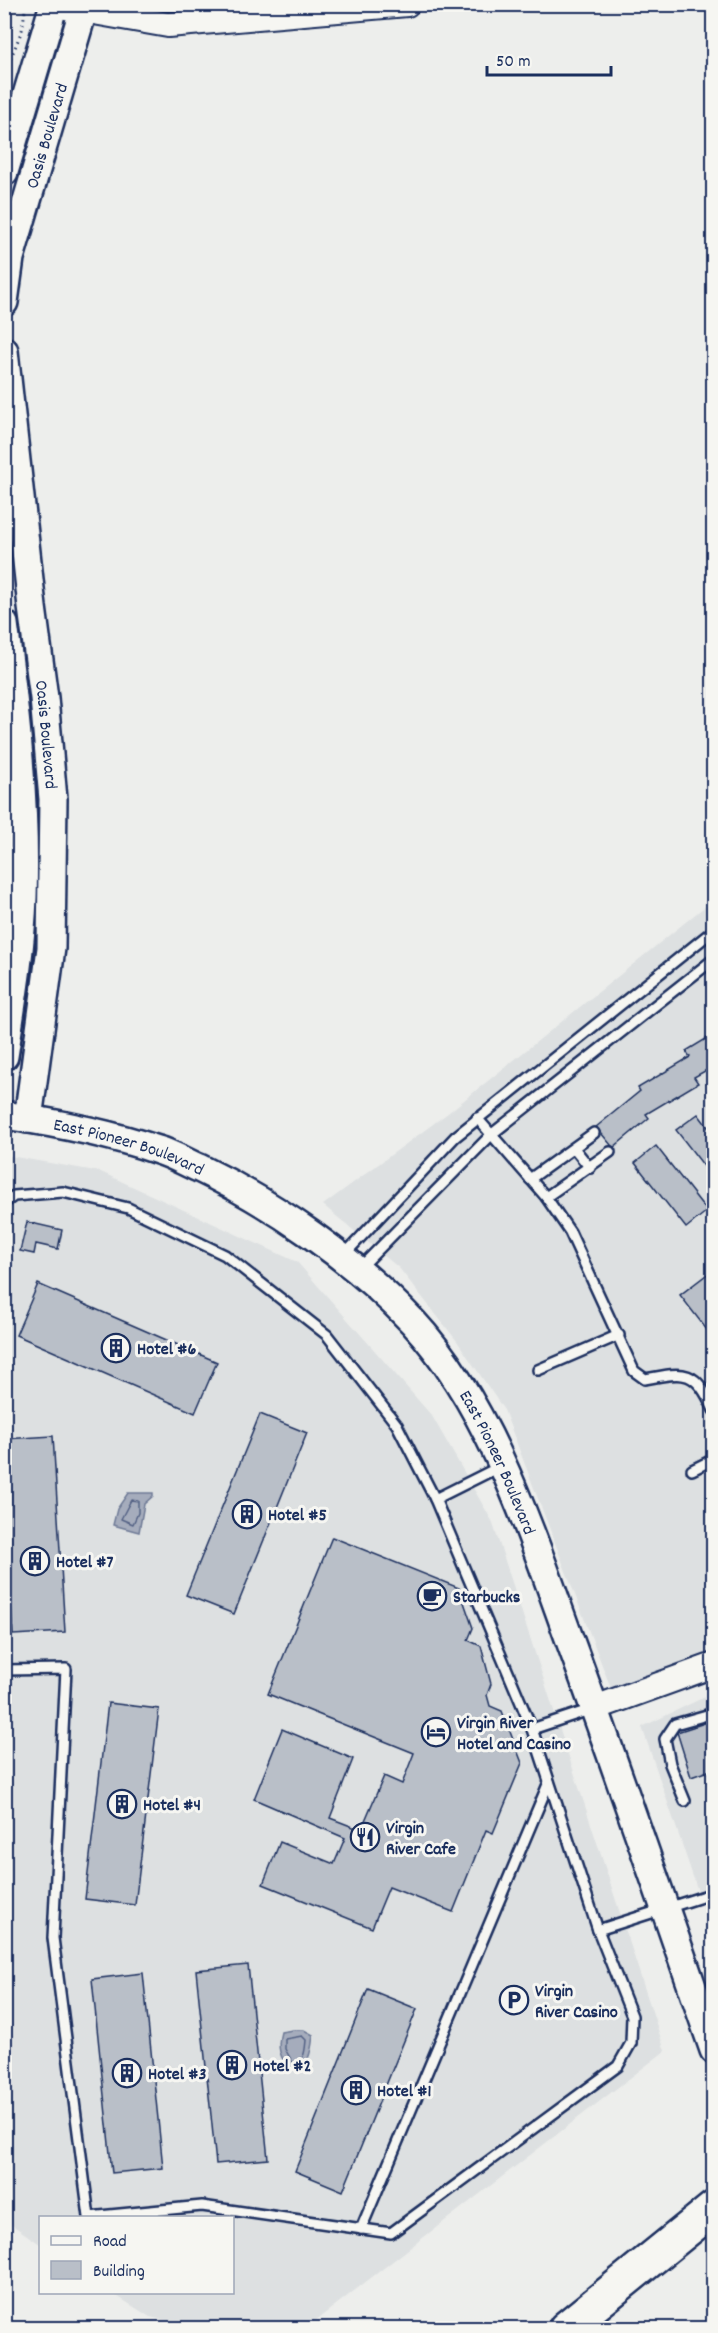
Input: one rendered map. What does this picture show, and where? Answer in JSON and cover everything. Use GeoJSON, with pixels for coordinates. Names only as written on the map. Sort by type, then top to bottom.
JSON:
{"type":"FeatureCollection","features":[{"type":"Feature","properties":{"kind":"highway"},"geometry":{"type":"LineString","coordinates":[[566,2328],[714,2208]]}},
{"type":"Feature","properties":{"kind":"main road","name":"Oasis Boulevard"},"geometry":{"type":"LineString","coordinates":[[4,172],[54,5]]}},
{"type":"Feature","properties":{"kind":"main road","name":"Oasis Boulevard"},"geometry":{"type":"LineString","coordinates":[[4,302],[10,258],[84,8]]}},
{"type":"Feature","properties":{"kind":"main road","name":"Oasis Boulevard"},"geometry":{"type":"LineString","coordinates":[[4,351],[30,595],[45,698],[53,799],[51,948],[15,1117]]}},
{"type":"Feature","properties":{"kind":"main road","name":"Oasis Boulevard"},"geometry":{"type":"LineString","coordinates":[[4,624],[20,752],[23,855],[21,926],[4,1056]]}},
{"type":"Feature","properties":{"kind":"main road","name":"East Pioneer Boulevard"},"geometry":{"type":"LineString","coordinates":[[15,1117],[63,1123],[161,1150],[243,1190],[297,1225],[349,1265],[414,1323],[454,1376],[467,1394],[526,1521],[595,1708],[714,2050]]}},
{"type":"Feature","properties":{"kind":"street"},"geometry":{"type":"LineString","coordinates":[[54,5],[84,8],[168,25],[407,4]]}},
{"type":"Feature","properties":{"kind":"street"},"geometry":{"type":"LineString","coordinates":[[595,1708],[714,1665]]}},
{"type":"Feature","properties":{"kind":"lane"},"geometry":{"type":"LineString","coordinates":[[349,1265],[432,1159],[477,1118],[714,930]]}},
{"type":"Feature","properties":{"kind":"lane"},"geometry":{"type":"LineString","coordinates":[[349,1265],[492,1134],[714,959]]}},
{"type":"Feature","properties":{"kind":"lane"},"geometry":{"type":"LineString","coordinates":[[477,1118],[546,1197],[570,1232],[619,1335],[627,1357],[640,1375],[645,1379],[676,1373],[691,1377],[702,1386],[714,1410]]}},
{"type":"Feature","properties":{"kind":"lane"},"geometry":{"type":"LineString","coordinates":[[530,1179],[594,1133]]}},
{"type":"Feature","properties":{"kind":"lane"},"geometry":{"type":"LineString","coordinates":[[574,1148],[590,1168]]}},
{"type":"Feature","properties":{"kind":"lane"},"geometry":{"type":"LineString","coordinates":[[546,1197],[610,1152]]}},
{"type":"Feature","properties":{"kind":"lane"},"geometry":{"type":"LineString","coordinates":[[4,1203],[14,1196],[63,1192],[128,1208],[225,1255],[327,1335],[397,1425],[435,1499],[532,1729],[598,1930],[632,2016],[631,2043],[618,2066],[391,2233],[202,2206],[99,2216]]}},
{"type":"Feature","properties":{"kind":"lane"},"geometry":{"type":"LineString","coordinates":[[538,1370],[619,1335]]}},
{"type":"Feature","properties":{"kind":"lane"},"geometry":{"type":"LineString","coordinates":[[692,1470],[714,1459]]}},
{"type":"Feature","properties":{"kind":"lane"},"geometry":{"type":"LineString","coordinates":[[435,1499],[501,1466]]}},
{"type":"Feature","properties":{"kind":"lane"},"geometry":{"type":"LineString","coordinates":[[4,1670],[66,1670],[53,1938],[89,2216]]}},
{"type":"Feature","properties":{"kind":"lane"},"geometry":{"type":"LineString","coordinates":[[532,1729],[595,1708]]}},
{"type":"Feature","properties":{"kind":"lane"},"geometry":{"type":"LineString","coordinates":[[685,1801],[670,1764],[665,1739],[675,1724],[714,1713]]}},
{"type":"Feature","properties":{"kind":"lane"},"geometry":{"type":"LineString","coordinates":[[361,2229],[549,1782]]}},
{"type":"Feature","properties":{"kind":"lane"},"geometry":{"type":"LineString","coordinates":[[598,1930],[664,1907],[714,1893]]}},
{"type":"Feature","properties":{"kind":"path"},"geometry":{"type":"LineString","coordinates":[[4,75],[22,30],[26,4]]}},
{"type":"Feature","properties":{"kind":"shaded area"},"geometry":{"type":"Polygon","coordinates":[[[713,900],[713,1652],[612,1691],[504,1410],[457,1341],[399,1268],[323,1205],[448,1113],[713,900]]]}},
{"type":"Feature","properties":{"kind":"shaded area"},"geometry":{"type":"Polygon","coordinates":[[[4,1155],[101,1172],[297,1262],[432,1416],[492,1521],[665,2051],[306,2328],[197,2328],[150,2317],[114,2294],[234,2294],[234,2216],[39,2216],[39,2243],[5,2220],[4,1155]]]}},
{"type":"Feature","properties":{"kind":"shaded area"},"geometry":{"type":"Polygon","coordinates":[[[713,1693],[713,1935],[642,1727],[713,1693]]]}},
{"type":"Feature","properties":{"kind":"water"},"geometry":{"type":"Polygon","coordinates":[[[128,1493],[153,1493],[153,1496],[144,1504],[139,1532],[113,1525],[117,1509],[128,1493]]]}},
{"type":"Feature","properties":{"kind":"water"},"geometry":{"type":"Polygon","coordinates":[[[304,2030],[313,2035],[306,2062],[291,2069],[280,2052],[279,2043],[281,2032],[304,2030]]]}},
{"type":"Feature","properties":{"kind":"building"},"geometry":{"type":"Polygon","coordinates":[[[714,1034],[714,1066],[694,1077],[698,1083],[646,1114],[649,1118],[614,1147],[611,1145],[596,1127],[640,1091],[638,1088],[690,1057],[686,1051],[714,1034]]]}},
{"type":"Feature","properties":{"kind":"building"},"geometry":{"type":"Polygon","coordinates":[[[698,1114],[714,1135],[714,1179],[676,1130],[698,1114]]]}},
{"type":"Feature","properties":{"kind":"building"},"geometry":{"type":"Polygon","coordinates":[[[656,1146],[707,1211],[686,1228],[635,1163],[656,1146]]]}},
{"type":"Feature","properties":{"kind":"building"},"geometry":{"type":"Polygon","coordinates":[[[27,1222],[62,1230],[58,1249],[36,1244],[34,1254],[20,1251],[27,1222]]]}},
{"type":"Feature","properties":{"kind":"building"},"geometry":{"type":"Polygon","coordinates":[[[714,1269],[714,1339],[680,1295],[714,1269]]]}},
{"type":"Feature","properties":{"kind":"building","name":"Hotel #6"},"geometry":{"type":"Polygon","coordinates":[[[38,1284],[217,1362],[195,1413],[16,1335],[38,1284]]]}},
{"type":"Feature","properties":{"kind":"building","name":"Hotel #5"},"geometry":{"type":"Polygon","coordinates":[[[260,1414],[307,1433],[234,1614],[186,1595],[260,1414]]]}},
{"type":"Feature","properties":{"kind":"building","name":"Hotel #7"},"geometry":{"type":"Polygon","coordinates":[[[53,1436],[65,1632],[13,1635],[4,1490],[4,1439],[53,1436]]]}},
{"type":"Feature","properties":{"kind":"building","name":"Virgin River Hotel and Casino"},"geometry":{"type":"Polygon","coordinates":[[[332,1537],[459,1588],[473,1628],[468,1640],[481,1646],[491,1684],[487,1695],[490,1706],[502,1711],[522,1763],[493,1833],[486,1830],[453,1912],[389,1887],[372,1928],[263,1884],[280,1842],[334,1864],[345,1838],[254,1799],[282,1729],[353,1759],[330,1818],[361,1830],[384,1776],[402,1784],[414,1753],[268,1694],[332,1537]]]}},
{"type":"Feature","properties":{"kind":"building","name":"Hotel #4"},"geometry":{"type":"Polygon","coordinates":[[[108,1703],[159,1709],[135,1905],[85,1899],[108,1703]]]}},
{"type":"Feature","properties":{"kind":"building"},"geometry":{"type":"Polygon","coordinates":[[[714,1720],[714,1769],[691,1777],[677,1732],[714,1720]]]}},
{"type":"Feature","properties":{"kind":"building","name":"Hotel #2"},"geometry":{"type":"Polygon","coordinates":[[[248,1965],[268,2159],[216,2164],[196,1970],[248,1965]]]}},
{"type":"Feature","properties":{"kind":"building","name":"Hotel #3"},"geometry":{"type":"Polygon","coordinates":[[[143,1973],[163,2168],[112,2173],[92,1979],[143,1973]]]}},
{"type":"Feature","properties":{"kind":"building","name":"Hotel #1"},"geometry":{"type":"Polygon","coordinates":[[[368,1989],[417,2009],[343,2191],[295,2171],[368,1989]]]}},
{"type":"Feature","properties":{"kind":"place","name":"Hotel #6"},"geometry":{"type":"Point","coordinates":[116,1348]}},
{"type":"Feature","properties":{"kind":"place","name":"Hotel #5"},"geometry":{"type":"Point","coordinates":[247,1514]}},
{"type":"Feature","properties":{"kind":"place","name":"Hotel #7"},"geometry":{"type":"Point","coordinates":[35,1561]}},
{"type":"Feature","properties":{"kind":"place","name":"Starbucks"},"geometry":{"type":"Point","coordinates":[432,1596]}},
{"type":"Feature","properties":{"kind":"place","name":"Virgin River Hotel and Casino"},"geometry":{"type":"Point","coordinates":[436,1732]}},
{"type":"Feature","properties":{"kind":"place","name":"Hotel #4"},"geometry":{"type":"Point","coordinates":[122,1804]}},
{"type":"Feature","properties":{"kind":"place","name":"Virgin River Cafe"},"geometry":{"type":"Point","coordinates":[365,1837]}},
{"type":"Feature","properties":{"kind":"place","name":"Virgin River Casino"},"geometry":{"type":"Point","coordinates":[514,2000]}},
{"type":"Feature","properties":{"kind":"place","name":"Hotel #2"},"geometry":{"type":"Point","coordinates":[232,2065]}},
{"type":"Feature","properties":{"kind":"place","name":"Hotel #3"},"geometry":{"type":"Point","coordinates":[127,2073]}},
{"type":"Feature","properties":{"kind":"place","name":"Hotel #1"},"geometry":{"type":"Point","coordinates":[356,2090]}}]}
